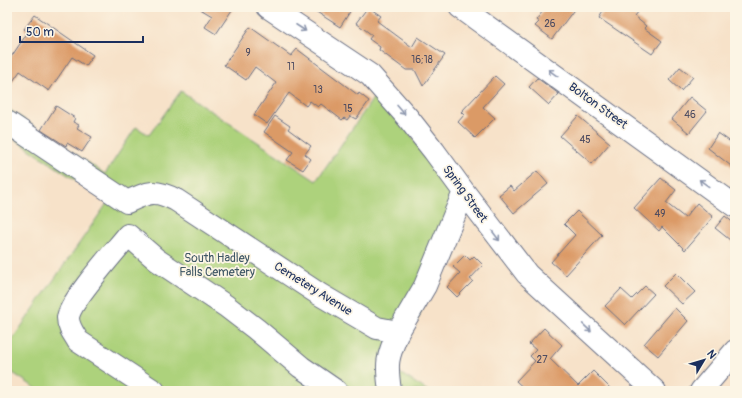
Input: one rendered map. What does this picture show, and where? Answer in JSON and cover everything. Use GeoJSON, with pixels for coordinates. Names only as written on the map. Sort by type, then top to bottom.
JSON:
{"type":"FeatureCollection","features":[{"type":"Feature","properties":{"kind":"street","name":"Spring Street"},"geometry":{"type":"LineString","coordinates":[[268,7],[370,75],[408,118],[527,274],[655,391]]}},
{"type":"Feature","properties":{"kind":"street","name":"Bolton Street"},"geometry":{"type":"LineString","coordinates":[[460,7],[735,206]]}},
{"type":"Feature","properties":{"kind":"street"},"geometry":{"type":"LineString","coordinates":[[7,122],[127,202],[133,224],[128,235],[76,301],[68,318],[70,328],[78,341],[154,391]]}},
{"type":"Feature","properties":{"kind":"street","name":"Cemetery Avenue"},"geometry":{"type":"LineString","coordinates":[[127,202],[149,192],[162,194],[176,200],[319,294],[377,328],[398,332]]}},
{"type":"Feature","properties":{"kind":"street"},"geometry":{"type":"LineString","coordinates":[[390,391],[387,371],[388,356],[398,332],[425,286],[464,192]]}},
{"type":"Feature","properties":{"kind":"street"},"geometry":{"type":"LineString","coordinates":[[128,235],[157,260],[226,306],[256,328],[301,367],[336,391]]}},
{"type":"Feature","properties":{"kind":"street"},"geometry":{"type":"LineString","coordinates":[[701,391],[735,351]]}},
{"type":"Feature","properties":{"kind":"green space","name":"South Hadley Falls Cemetery"},"geometry":{"type":"Polygon","coordinates":[[[379,90],[465,211],[395,370],[428,391],[40,391],[7,369],[7,347],[108,202],[7,134],[7,108],[105,174],[136,127],[149,135],[181,91],[316,181],[379,90]]]}},
{"type":"Feature","properties":{"kind":"building"},"geometry":{"type":"Polygon","coordinates":[[[197,7],[234,7],[216,34],[205,27],[212,16],[197,7]]]}},
{"type":"Feature","properties":{"kind":"building"},"geometry":{"type":"Polygon","coordinates":[[[309,7],[353,7],[340,27],[309,7]]]}},
{"type":"Feature","properties":{"kind":"building"},"geometry":{"type":"Polygon","coordinates":[[[368,7],[381,16],[377,21],[412,47],[418,37],[445,55],[423,86],[415,70],[406,70],[379,50],[380,47],[369,39],[372,35],[356,23],[368,7]]]}},
{"type":"Feature","properties":{"kind":"building"},"geometry":{"type":"Polygon","coordinates":[[[546,7],[576,7],[552,39],[535,26],[539,22],[536,20],[546,7]]]}},
{"type":"Feature","properties":{"kind":"building"},"geometry":{"type":"Polygon","coordinates":[[[606,7],[641,7],[634,16],[646,26],[644,28],[662,41],[652,54],[599,18],[606,7]]]}},
{"type":"Feature","properties":{"kind":"building"},"geometry":{"type":"Polygon","coordinates":[[[35,15],[93,55],[86,66],[72,57],[49,91],[20,71],[7,90],[7,63],[28,32],[24,29],[35,15]]]}},
{"type":"Feature","properties":{"kind":"building"},"geometry":{"type":"Polygon","coordinates":[[[250,27],[291,56],[297,49],[358,95],[359,93],[369,101],[356,119],[350,116],[347,120],[344,118],[342,120],[321,104],[318,107],[310,101],[306,106],[289,93],[267,124],[254,115],[276,83],[255,67],[246,80],[224,65],[250,27]]]}},
{"type":"Feature","properties":{"kind":"building"},"geometry":{"type":"Polygon","coordinates":[[[680,67],[693,77],[681,91],[669,80],[680,67]]]}},
{"type":"Feature","properties":{"kind":"building"},"geometry":{"type":"Polygon","coordinates":[[[495,76],[504,84],[483,107],[495,118],[475,138],[458,122],[464,115],[461,112],[495,76]]]}},
{"type":"Feature","properties":{"kind":"building"},"geometry":{"type":"Polygon","coordinates":[[[537,78],[559,94],[549,105],[529,87],[537,78]]]}},
{"type":"Feature","properties":{"kind":"building"},"geometry":{"type":"Polygon","coordinates":[[[690,97],[707,111],[689,133],[672,119],[690,97]]]}},
{"type":"Feature","properties":{"kind":"building"},"geometry":{"type":"Polygon","coordinates":[[[56,106],[75,118],[73,122],[79,125],[77,128],[92,137],[82,152],[67,143],[66,146],[41,130],[56,106]]]}},
{"type":"Feature","properties":{"kind":"building"},"geometry":{"type":"Polygon","coordinates":[[[275,116],[290,126],[288,129],[311,146],[305,154],[311,159],[303,170],[287,160],[293,152],[264,132],[275,116]]]}},
{"type":"Feature","properties":{"kind":"building"},"geometry":{"type":"Polygon","coordinates":[[[578,116],[610,143],[592,164],[560,136],[578,116]]]}},
{"type":"Feature","properties":{"kind":"building"},"geometry":{"type":"Polygon","coordinates":[[[718,133],[735,145],[735,169],[708,148],[718,133]]]}},
{"type":"Feature","properties":{"kind":"building"},"geometry":{"type":"Polygon","coordinates":[[[537,171],[548,184],[514,213],[499,195],[510,186],[514,191],[537,171]]]}},
{"type":"Feature","properties":{"kind":"building"},"geometry":{"type":"Polygon","coordinates":[[[661,178],[676,190],[666,203],[685,218],[697,203],[713,217],[685,250],[662,227],[659,231],[634,208],[661,178]]]}},
{"type":"Feature","properties":{"kind":"building"},"geometry":{"type":"Polygon","coordinates":[[[577,211],[602,235],[566,275],[551,262],[575,235],[564,224],[577,211]]]}},
{"type":"Feature","properties":{"kind":"building"},"geometry":{"type":"Polygon","coordinates":[[[725,216],[735,224],[735,244],[715,228],[725,216]]]}},
{"type":"Feature","properties":{"kind":"building"},"geometry":{"type":"Polygon","coordinates":[[[465,255],[470,260],[474,256],[483,265],[470,279],[473,281],[457,297],[447,287],[460,273],[453,267],[465,255]]]}},
{"type":"Feature","properties":{"kind":"building"},"geometry":{"type":"Polygon","coordinates":[[[676,273],[695,292],[682,304],[663,286],[676,273]]]}},
{"type":"Feature","properties":{"kind":"building"},"geometry":{"type":"Polygon","coordinates":[[[645,286],[654,294],[625,325],[605,306],[621,289],[632,299],[645,286]]]}},
{"type":"Feature","properties":{"kind":"building"},"geometry":{"type":"Polygon","coordinates":[[[675,308],[688,321],[658,356],[644,344],[675,308]]]}},
{"type":"Feature","properties":{"kind":"building"},"geometry":{"type":"Polygon","coordinates":[[[544,328],[562,345],[550,359],[578,386],[593,371],[613,391],[527,391],[516,381],[535,361],[530,356],[536,350],[529,344],[544,328]]]}}]}
